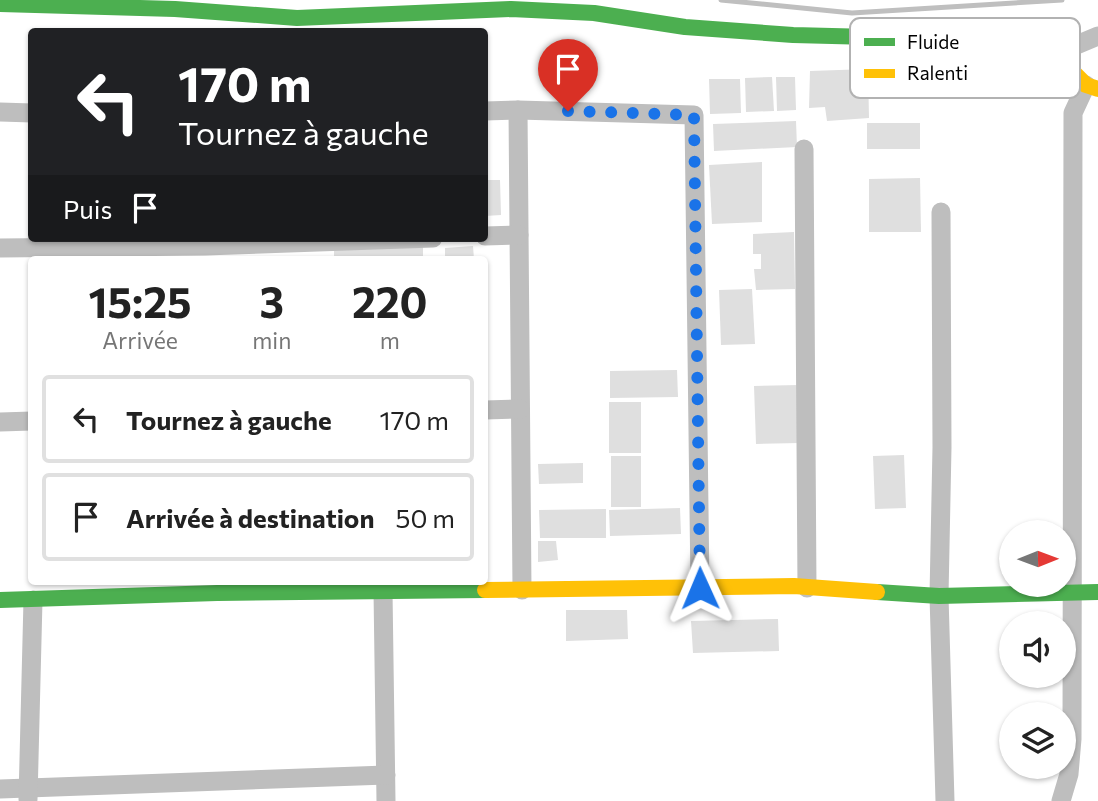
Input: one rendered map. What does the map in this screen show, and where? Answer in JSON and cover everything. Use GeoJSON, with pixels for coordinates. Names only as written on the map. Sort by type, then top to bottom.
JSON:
{"type":"FeatureCollection","features":[{"type":"Feature","properties":{"kind":"street"},"geometry":{"type":"LineString","coordinates":[[0,4],[175,9],[297,18],[511,9],[594,13],[685,27],[850,36]]}},
{"type":"Feature","properties":{"kind":"street"},"geometry":{"type":"LineString","coordinates":[[1080,44],[1098,36]]}},
{"type":"Feature","properties":{"kind":"street"},"geometry":{"type":"LineString","coordinates":[[1072,520],[1073,113],[1092,87]]}},
{"type":"Feature","properties":{"kind":"street"},"geometry":{"type":"LineString","coordinates":[[518,110],[522,590]]}},
{"type":"Feature","properties":{"kind":"street"},"geometry":{"type":"LineString","coordinates":[[488,111],[694,115],[700,588]]}},
{"type":"Feature","properties":{"kind":"street"},"geometry":{"type":"LineString","coordinates":[[0,112],[28,113]]}},
{"type":"Feature","properties":{"kind":"street"},"geometry":{"type":"LineString","coordinates":[[804,149],[807,588]]}},
{"type":"Feature","properties":{"kind":"street"},"geometry":{"type":"LineString","coordinates":[[941,212],[939,596],[945,801]]}},
{"type":"Feature","properties":{"kind":"street"},"geometry":{"type":"LineString","coordinates":[[488,236],[519,235]]}},
{"type":"Feature","properties":{"kind":"street"},"geometry":{"type":"LineString","coordinates":[[0,248],[205,252],[368,242]]}},
{"type":"Feature","properties":{"kind":"street"},"geometry":{"type":"LineString","coordinates":[[488,410],[520,409]]}},
{"type":"Feature","properties":{"kind":"street"},"geometry":{"type":"LineString","coordinates":[[0,422],[28,421]]}},
{"type":"Feature","properties":{"kind":"street"},"geometry":{"type":"LineString","coordinates":[[0,600],[216,587],[383,591],[807,588],[939,596],[999,595]]}},
{"type":"Feature","properties":{"kind":"street"},"geometry":{"type":"LineString","coordinates":[[383,591],[386,801]]}},
{"type":"Feature","properties":{"kind":"street"},"geometry":{"type":"LineString","coordinates":[[1076,593],[1098,592]]}},
{"type":"Feature","properties":{"kind":"street"},"geometry":{"type":"LineString","coordinates":[[1061,801],[1071,755],[1072,597]]}},
{"type":"Feature","properties":{"kind":"street"},"geometry":{"type":"LineString","coordinates":[[28,795],[33,600]]}},
{"type":"Feature","properties":{"kind":"street"},"geometry":{"type":"LineString","coordinates":[[0,789],[28,795],[386,775]]}},
{"type":"Feature","properties":{"kind":"building"},"geometry":{"type":"Polygon","coordinates":[[[850,70],[850,98],[869,98],[869,118],[827,121],[825,107],[809,108],[810,71],[850,70]]]}},
{"type":"Feature","properties":{"kind":"building"},"geometry":{"type":"Polygon","coordinates":[[[772,77],[774,111],[746,112],[745,78],[772,77]]]}},
{"type":"Feature","properties":{"kind":"building"},"geometry":{"type":"Polygon","coordinates":[[[776,77],[795,77],[796,110],[777,111],[776,77]]]}},
{"type":"Feature","properties":{"kind":"building"},"geometry":{"type":"Polygon","coordinates":[[[709,79],[740,79],[741,113],[710,114],[709,79]]]}},
{"type":"Feature","properties":{"kind":"building"},"geometry":{"type":"Polygon","coordinates":[[[796,121],[797,147],[714,151],[713,124],[796,121]]]}},
{"type":"Feature","properties":{"kind":"building"},"geometry":{"type":"Polygon","coordinates":[[[867,123],[920,123],[920,149],[867,149],[867,123]]]}},
{"type":"Feature","properties":{"kind":"building"},"geometry":{"type":"Polygon","coordinates":[[[762,162],[762,222],[712,224],[709,165],[762,162]]]}},
{"type":"Feature","properties":{"kind":"building"},"geometry":{"type":"Polygon","coordinates":[[[920,178],[921,232],[869,232],[869,179],[920,178]]]}},
{"type":"Feature","properties":{"kind":"building"},"geometry":{"type":"Polygon","coordinates":[[[488,180],[500,180],[501,215],[488,216],[488,180]]]}},
{"type":"Feature","properties":{"kind":"building"},"geometry":{"type":"Polygon","coordinates":[[[794,232],[795,289],[756,290],[754,269],[761,269],[761,254],[753,254],[753,234],[794,232]]]}},
{"type":"Feature","properties":{"kind":"building"},"geometry":{"type":"Polygon","coordinates":[[[473,246],[474,256],[445,256],[445,248],[473,246]]]}},
{"type":"Feature","properties":{"kind":"building"},"geometry":{"type":"Polygon","coordinates":[[[334,247],[423,247],[423,256],[334,256],[334,247]]]}},
{"type":"Feature","properties":{"kind":"building"},"geometry":{"type":"Polygon","coordinates":[[[752,289],[755,344],[721,345],[719,290],[752,289]]]}},
{"type":"Feature","properties":{"kind":"building"},"geometry":{"type":"Polygon","coordinates":[[[677,370],[678,397],[610,398],[610,371],[677,370]]]}},
{"type":"Feature","properties":{"kind":"building"},"geometry":{"type":"Polygon","coordinates":[[[799,385],[800,443],[756,444],[754,386],[799,385]]]}},
{"type":"Feature","properties":{"kind":"building"},"geometry":{"type":"Polygon","coordinates":[[[609,402],[641,402],[641,453],[609,453],[609,402]]]}},
{"type":"Feature","properties":{"kind":"building"},"geometry":{"type":"Polygon","coordinates":[[[904,455],[906,508],[875,509],[873,456],[904,455]]]}},
{"type":"Feature","properties":{"kind":"building"},"geometry":{"type":"Polygon","coordinates":[[[611,456],[641,456],[641,507],[611,507],[611,456]]]}},
{"type":"Feature","properties":{"kind":"building"},"geometry":{"type":"Polygon","coordinates":[[[583,463],[583,483],[539,484],[538,464],[583,463]]]}},
{"type":"Feature","properties":{"kind":"building"},"geometry":{"type":"Polygon","coordinates":[[[680,508],[681,534],[610,536],[609,510],[680,508]]]}},
{"type":"Feature","properties":{"kind":"building"},"geometry":{"type":"Polygon","coordinates":[[[606,509],[606,538],[540,538],[539,510],[606,509]]]}},
{"type":"Feature","properties":{"kind":"building"},"geometry":{"type":"Polygon","coordinates":[[[538,541],[556,541],[558,560],[538,562],[538,541]]]}},
{"type":"Feature","properties":{"kind":"building"},"geometry":{"type":"Polygon","coordinates":[[[566,610],[627,610],[628,639],[566,641],[566,610]]]}},
{"type":"Feature","properties":{"kind":"building"},"geometry":{"type":"Polygon","coordinates":[[[778,619],[779,651],[693,653],[691,621],[778,619]]]}},
{"type":"Feature","properties":{"kind":"waterway"},"geometry":{"type":"LineString","coordinates":[[721,0],[852,13],[1062,0]]}},
{"type":"Feature","properties":{"kind":"traffic: fast"},"geometry":{"type":"LineString","coordinates":[[0,4],[175,9],[297,18],[511,9],[594,13],[685,27],[850,36]]}},
{"type":"Feature","properties":{"kind":"traffic: fast"},"geometry":{"type":"LineString","coordinates":[[0,600],[217,593],[485,590]]}},
{"type":"Feature","properties":{"kind":"traffic: fast"},"geometry":{"type":"LineString","coordinates":[[877,592],[939,596],[1098,592]]}},
{"type":"Feature","properties":{"kind":"traffic: slow"},"geometry":{"type":"LineString","coordinates":[[1080,79],[1086,85],[1098,89]]}},
{"type":"Feature","properties":{"kind":"traffic: slow"},"geometry":{"type":"LineString","coordinates":[[485,590],[794,586],[877,592]]}},
{"type":"Feature","properties":{"kind":"route"},"geometry":{"type":"LineString","coordinates":[[568,111],[694,115],[700,588]]}}]}
